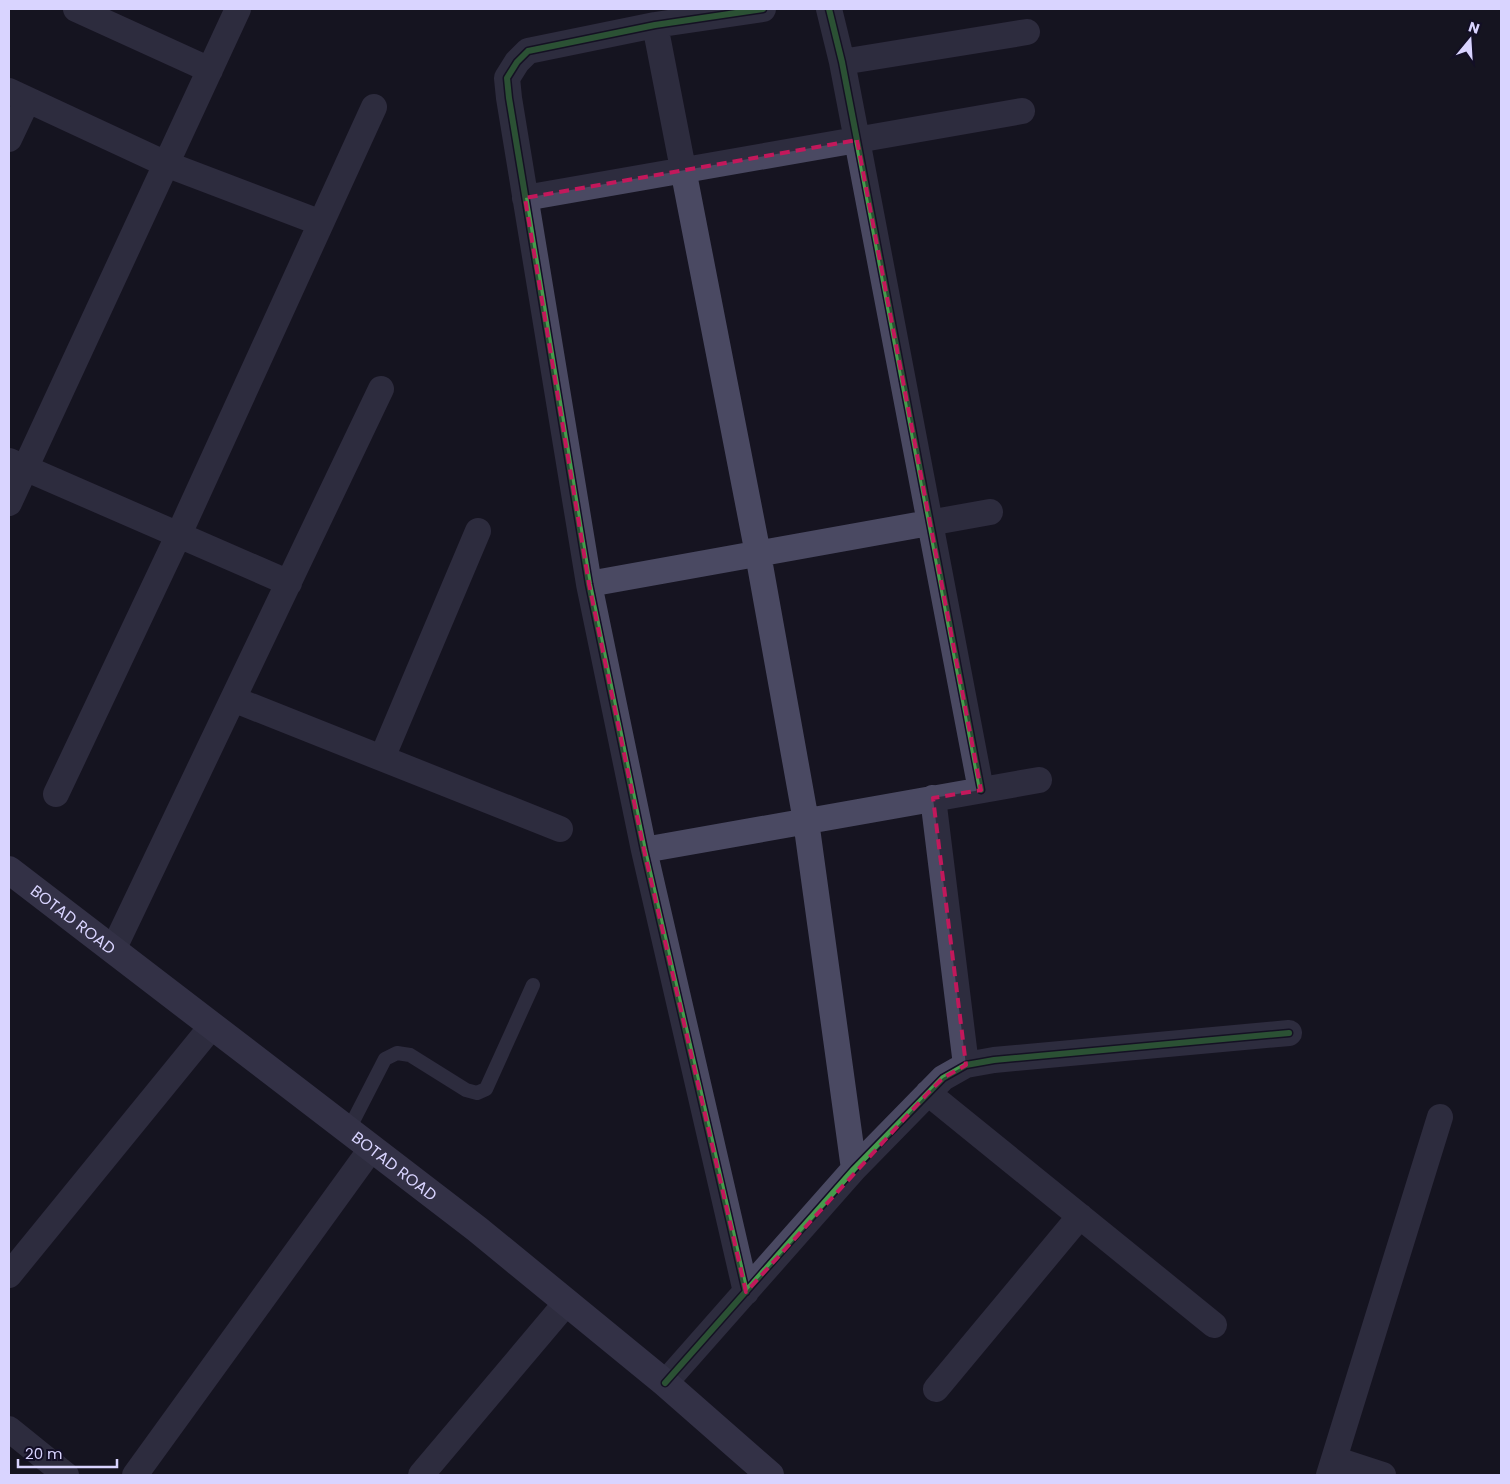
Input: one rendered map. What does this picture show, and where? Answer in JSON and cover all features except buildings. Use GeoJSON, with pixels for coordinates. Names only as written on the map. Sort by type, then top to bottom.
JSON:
{"type":"FeatureCollection","features":[{"type":"Feature","properties":{"kind":"main road","name":"BOTAD ROAD"},"geometry":{"type":"LineString","coordinates":[[9,870],[477,1229],[665,1383],[770,1475]]}},
{"type":"Feature","properties":{"kind":"street"},"geometry":{"type":"LineString","coordinates":[[76,9],[210,70]]}},
{"type":"Feature","properties":{"kind":"street"},"geometry":{"type":"LineString","coordinates":[[9,503],[17,464],[166,164],[238,9]]}},
{"type":"Feature","properties":{"kind":"street"},"geometry":{"type":"LineString","coordinates":[[746,1292],[644,850],[588,584],[507,78],[517,62],[528,51],[663,19],[763,9]]}},
{"type":"Feature","properties":{"kind":"street"},"geometry":{"type":"LineString","coordinates":[[829,9],[842,62],[980,790]]}},
{"type":"Feature","properties":{"kind":"street"},"geometry":{"type":"LineString","coordinates":[[663,19],[683,170],[758,554],[806,821],[854,1169]]}},
{"type":"Feature","properties":{"kind":"street"},"geometry":{"type":"LineString","coordinates":[[842,62],[1027,32]]}},
{"type":"Feature","properties":{"kind":"street"},"geometry":{"type":"LineString","coordinates":[[9,139],[18,96],[166,164],[321,223]]}},
{"type":"Feature","properties":{"kind":"street"},"geometry":{"type":"LineString","coordinates":[[56,794],[179,534],[374,107]]}},
{"type":"Feature","properties":{"kind":"street"},"geometry":{"type":"LineString","coordinates":[[525,198],[1022,111]]}},
{"type":"Feature","properties":{"kind":"street"},"geometry":{"type":"LineString","coordinates":[[113,950],[381,389]]}},
{"type":"Feature","properties":{"kind":"street"},"geometry":{"type":"LineString","coordinates":[[17,464],[289,583]]}},
{"type":"Feature","properties":{"kind":"street"},"geometry":{"type":"LineString","coordinates":[[588,584],[990,512]]}},
{"type":"Feature","properties":{"kind":"street"},"geometry":{"type":"LineString","coordinates":[[382,758],[478,531]]}},
{"type":"Feature","properties":{"kind":"street"},"geometry":{"type":"LineString","coordinates":[[233,699],[560,829]]}},
{"type":"Feature","properties":{"kind":"street"},"geometry":{"type":"LineString","coordinates":[[644,850],[1040,780]]}},
{"type":"Feature","properties":{"kind":"street"},"geometry":{"type":"LineString","coordinates":[[933,798],[966,1065]]}},
{"type":"Feature","properties":{"kind":"street"},"geometry":{"type":"LineString","coordinates":[[9,1275],[212,1026]]}},
{"type":"Feature","properties":{"kind":"street"},"geometry":{"type":"LineString","coordinates":[[665,1383],[854,1169],[942,1078],[966,1065],[1004,1059],[1288,1033]]}},
{"type":"Feature","properties":{"kind":"street"},"geometry":{"type":"LineString","coordinates":[[928,1093],[1214,1325]]}},
{"type":"Feature","properties":{"kind":"street"},"geometry":{"type":"LineString","coordinates":[[1383,1475],[1332,1467],[1440,1117]]}},
{"type":"Feature","properties":{"kind":"street"},"geometry":{"type":"LineString","coordinates":[[135,1475],[371,1149]]}},
{"type":"Feature","properties":{"kind":"street"},"geometry":{"type":"LineString","coordinates":[[936,1389],[1080,1216]]}},
{"type":"Feature","properties":{"kind":"street"},"geometry":{"type":"LineString","coordinates":[[421,1475],[567,1302]]}},
{"type":"Feature","properties":{"kind":"street"},"geometry":{"type":"LineString","coordinates":[[9,1429],[66,1475]]}},
{"type":"Feature","properties":{"kind":"lane"},"geometry":{"type":"LineString","coordinates":[[348,1131],[385,1059],[397,1053],[410,1055],[466,1090],[477,1093],[486,1089],[533,985]]}},
{"type":"Feature","properties":{"kind":"highlighted area"},"geometry":{"type":"Polygon","coordinates":[[[857,140],[981,790],[933,798],[966,1065],[943,1078],[928,1093],[746,1292],[644,850],[589,584],[525,198],[857,140]]]}},
{"type":"Feature","properties":{"kind":"cycle path"},"geometry":{"type":"LineString","coordinates":[[746,1292],[644,850],[589,584],[507,78],[517,62],[528,51],[655,25],[763,9]]}},
{"type":"Feature","properties":{"kind":"cycle path"},"geometry":{"type":"LineString","coordinates":[[829,9],[842,62],[981,790]]}},
{"type":"Feature","properties":{"kind":"cycle path"},"geometry":{"type":"LineString","coordinates":[[665,1383],[854,1169],[943,1078],[966,1065],[994,1060],[1289,1033]]}}]}
